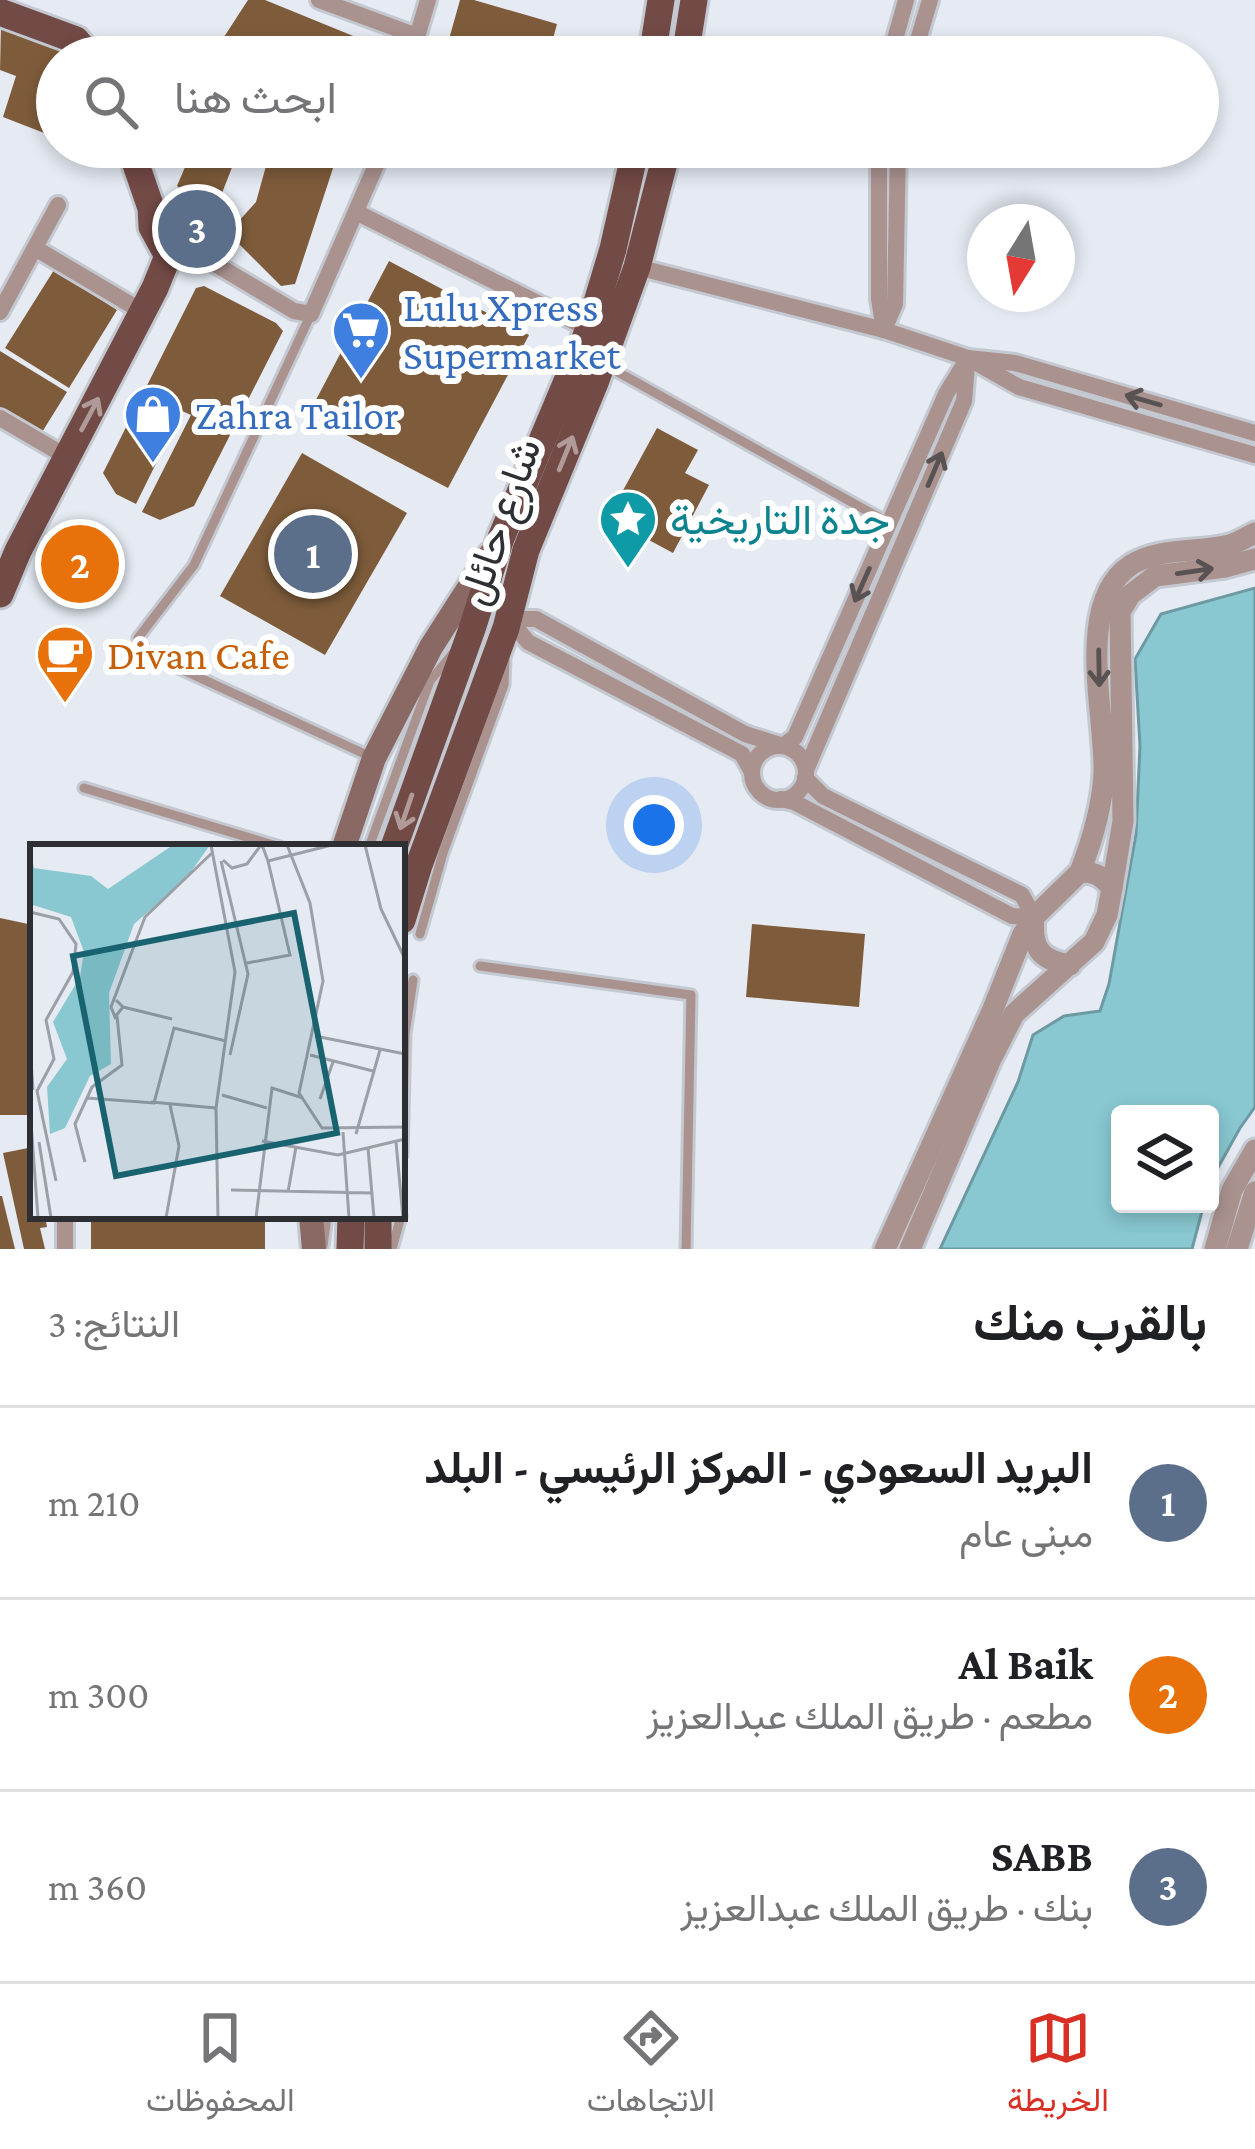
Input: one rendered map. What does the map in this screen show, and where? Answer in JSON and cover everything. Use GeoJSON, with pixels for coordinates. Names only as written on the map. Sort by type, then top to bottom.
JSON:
{"type":"FeatureCollection","features":[{"type":"Feature","properties":{"kind":"main road"},"geometry":{"type":"LineString","coordinates":[[655,36],[661,0]]}},
{"type":"Feature","properties":{"kind":"main road"},"geometry":{"type":"LineString","coordinates":[[688,36],[694,0]]}},
{"type":"Feature","properties":{"kind":"main road"},"geometry":{"type":"LineString","coordinates":[[0,12],[65,36]]}},
{"type":"Feature","properties":{"kind":"main road"},"geometry":{"type":"LineString","coordinates":[[0,594],[9,547],[67,457],[168,256],[152,226],[137,168]]}},
{"type":"Feature","properties":{"kind":"main road","name":"شارع حائل"},"geometry":{"type":"LineString","coordinates":[[395,844],[501,538],[589,329],[631,168]]}},
{"type":"Feature","properties":{"kind":"main road","name":"شارع حائل"},"geometry":{"type":"LineString","coordinates":[[411,927],[418,865],[507,623],[526,550],[637,266],[663,168]]}},
{"type":"Feature","properties":{"kind":"main road"},"geometry":{"type":"LineString","coordinates":[[345,844],[374,758],[431,647],[501,538]]}},
{"type":"Feature","properties":{"kind":"main road"},"geometry":{"type":"LineString","coordinates":[[310,1219],[314,1249]]}},
{"type":"Feature","properties":{"kind":"main road"},"geometry":{"type":"LineString","coordinates":[[350,1249],[351,1219]]}},
{"type":"Feature","properties":{"kind":"main road"},"geometry":{"type":"LineString","coordinates":[[378,1219],[379,1249]]}},
{"type":"Feature","properties":{"kind":"street"},"geometry":{"type":"LineString","coordinates":[[319,0],[417,36],[428,0]]}},
{"type":"Feature","properties":{"kind":"street"},"geometry":{"type":"LineString","coordinates":[[896,36],[906,0]]}},
{"type":"Feature","properties":{"kind":"street"},"geometry":{"type":"LineString","coordinates":[[920,36],[930,0]]}},
{"type":"Feature","properties":{"kind":"street"},"geometry":{"type":"LineString","coordinates":[[152,226],[303,312],[375,168]]}},
{"type":"Feature","properties":{"kind":"street"},"geometry":{"type":"LineString","coordinates":[[879,168],[879,298],[884,330]]}},
{"type":"Feature","properties":{"kind":"street"},"geometry":{"type":"LineString","coordinates":[[884,330],[896,304],[898,168]]}},
{"type":"Feature","properties":{"kind":"street"},"geometry":{"type":"LineString","coordinates":[[0,312],[58,205]]}},
{"type":"Feature","properties":{"kind":"street"},"geometry":{"type":"LineString","coordinates":[[356,212],[589,329]]}},
{"type":"Feature","properties":{"kind":"street"},"geometry":{"type":"LineString","coordinates":[[35,248],[142,312]]}},
{"type":"Feature","properties":{"kind":"street"},"geometry":{"type":"LineString","coordinates":[[637,266],[884,330],[968,358],[1019,387],[1255,455]]}},
{"type":"Feature","properties":{"kind":"street"},"geometry":{"type":"LineString","coordinates":[[968,358],[1015,362],[1255,434]]}},
{"type":"Feature","properties":{"kind":"street"},"geometry":{"type":"LineString","coordinates":[[752,772],[765,749],[783,746],[795,737],[946,394],[968,358]]}},
{"type":"Feature","properties":{"kind":"street"},"geometry":{"type":"LineString","coordinates":[[782,799],[797,793],[806,774],[964,401],[968,358]]}},
{"type":"Feature","properties":{"kind":"street"},"geometry":{"type":"LineString","coordinates":[[0,418],[67,457]]}},
{"type":"Feature","properties":{"kind":"street"},"geometry":{"type":"LineString","coordinates":[[885,1249],[1023,934],[1034,916],[1080,872],[1094,838],[1104,776],[1098,673],[1104,598],[1131,565],[1150,557],[1233,544],[1255,533]]}},
{"type":"Feature","properties":{"kind":"street"},"geometry":{"type":"LineString","coordinates":[[910,1249],[1014,1014],[1085,953],[1107,915],[1123,821],[1120,612],[1130,595],[1155,576],[1255,559]]}},
{"type":"Feature","properties":{"kind":"street"},"geometry":{"type":"LineString","coordinates":[[507,623],[536,619],[746,734],[799,754],[806,774],[823,796],[1022,895],[1034,916],[1034,943],[1055,962],[1070,965]]}},
{"type":"Feature","properties":{"kind":"street"},"geometry":{"type":"LineString","coordinates":[[507,623],[528,642],[742,754],[758,789],[773,799],[794,802],[1012,916],[1034,916]]}},
{"type":"Feature","properties":{"kind":"street"},"geometry":{"type":"LineString","coordinates":[[1080,872],[1093,872],[1112,888]]}},
{"type":"Feature","properties":{"kind":"street"},"geometry":{"type":"LineString","coordinates":[[1215,1249],[1232,1190],[1255,1150]]}},
{"type":"Feature","properties":{"kind":"street"},"geometry":{"type":"LineString","coordinates":[[1237,1249],[1255,1192]]}},
{"type":"Feature","properties":{"kind":"lane"},"geometry":{"type":"LineString","coordinates":[[303,312],[194,565],[139,638],[146,653],[374,758]]}},
{"type":"Feature","properties":{"kind":"lane"},"geometry":{"type":"LineString","coordinates":[[602,363],[889,523]]}},
{"type":"Feature","properties":{"kind":"lane"},"geometry":{"type":"LineString","coordinates":[[370,844],[430,681],[472,629]]}},
{"type":"Feature","properties":{"kind":"lane"},"geometry":{"type":"LineString","coordinates":[[84,788],[270,844]]}},
{"type":"Feature","properties":{"kind":"lane"},"geometry":{"type":"LineString","coordinates":[[480,966],[691,995],[686,1249]]}},
{"type":"Feature","properties":{"kind":"lane"},"geometry":{"type":"LineString","coordinates":[[405,1034],[412,980]]}},
{"type":"Feature","properties":{"kind":"lane"},"geometry":{"type":"LineString","coordinates":[[323,1249],[327,1219]]}},
{"type":"Feature","properties":{"kind":"lane"},"geometry":{"type":"LineString","coordinates":[[392,1249],[399,1219]]}},
{"type":"Feature","properties":{"kind":"water"},"geometry":{"type":"Polygon","coordinates":[[[1255,588],[1255,1107],[1219,1166],[1219,1105],[1111,1105],[1111,1213],[1202,1213],[1192,1249],[940,1249],[1018,1082],[1033,1035],[1064,1016],[1100,1011],[1136,834],[1140,746],[1135,659],[1161,614],[1255,588]]]}},
{"type":"Feature","properties":{"kind":"building"},"geometry":{"type":"Polygon","coordinates":[[[248,0],[265,0],[353,36],[225,36],[248,0]]]}},
{"type":"Feature","properties":{"kind":"building"},"geometry":{"type":"Polygon","coordinates":[[[460,0],[557,24],[554,36],[450,36],[460,0]]]}},
{"type":"Feature","properties":{"kind":"building"},"geometry":{"type":"Polygon","coordinates":[[[1,25],[36,38],[36,130],[3,117],[16,76],[0,70],[1,25]]]}},
{"type":"Feature","properties":{"kind":"building"},"geometry":{"type":"Polygon","coordinates":[[[185,168],[232,168],[213,216],[177,186],[185,168]]]}},
{"type":"Feature","properties":{"kind":"building"},"geometry":{"type":"Polygon","coordinates":[[[265,168],[333,168],[295,284],[281,286],[228,233],[256,202],[265,168]]]}},
{"type":"Feature","properties":{"kind":"building"},"geometry":{"type":"Polygon","coordinates":[[[389,261],[529,335],[448,488],[308,415],[389,261]]]}},
{"type":"Feature","properties":{"kind":"building"},"geometry":{"type":"Polygon","coordinates":[[[54,270],[117,310],[69,388],[5,348],[54,270]]]}},
{"type":"Feature","properties":{"kind":"building"},"geometry":{"type":"Polygon","coordinates":[[[204,286],[283,331],[194,506],[160,520],[142,512],[191,415],[182,411],[136,504],[116,494],[103,473],[196,288],[204,286]]]}},
{"type":"Feature","properties":{"kind":"building"},"geometry":{"type":"Polygon","coordinates":[[[0,351],[67,392],[39,437],[0,413],[0,351]]]}},
{"type":"Feature","properties":{"kind":"building"},"geometry":{"type":"Polygon","coordinates":[[[657,428],[698,450],[685,473],[709,485],[673,553],[608,518],[657,428]]]}},
{"type":"Feature","properties":{"kind":"building"},"geometry":{"type":"Polygon","coordinates":[[[302,453],[407,513],[325,655],[220,596],[302,453]]]}},
{"type":"Feature","properties":{"kind":"building"},"geometry":{"type":"Polygon","coordinates":[[[0,918],[30,924],[30,1115],[0,1115],[0,918]]]}},
{"type":"Feature","properties":{"kind":"building"},"geometry":{"type":"Polygon","coordinates":[[[752,924],[865,934],[859,1007],[746,997],[752,924]]]}},
{"type":"Feature","properties":{"kind":"building"},"geometry":{"type":"Polygon","coordinates":[[[30,1148],[30,1219],[46,1219],[47,1227],[40,1228],[45,1249],[24,1249],[3,1153],[30,1148]]]}},
{"type":"Feature","properties":{"kind":"building"},"geometry":{"type":"Polygon","coordinates":[[[2,1196],[15,1249],[0,1249],[2,1196]]]}},
{"type":"Feature","properties":{"kind":"building"},"geometry":{"type":"Polygon","coordinates":[[[91,1219],[265,1219],[265,1249],[91,1249],[91,1219]]]}},
{"type":"Feature","properties":{"kind":"place","name":"SABB"},"geometry":{"type":"Point","coordinates":[197,229]}},
{"type":"Feature","properties":{"kind":"place","name":"Lulu Xpress Supermarket"},"geometry":{"type":"Point","coordinates":[361,381]}},
{"type":"Feature","properties":{"kind":"place","name":"Zahra Tailor"},"geometry":{"type":"Point","coordinates":[153,465]}},
{"type":"Feature","properties":{"kind":"place","name":"البريد السعودي - المركز الرئيسي - البلد"},"geometry":{"type":"Point","coordinates":[313,554]}},
{"type":"Feature","properties":{"kind":"place","name":"Al Baik"},"geometry":{"type":"Point","coordinates":[80,564]}},
{"type":"Feature","properties":{"kind":"place","name":"جدة التاريخية"},"geometry":{"type":"Point","coordinates":[628,570]}},
{"type":"Feature","properties":{"kind":"place","name":"Divan Cafe"},"geometry":{"type":"Point","coordinates":[65,705]}}]}
